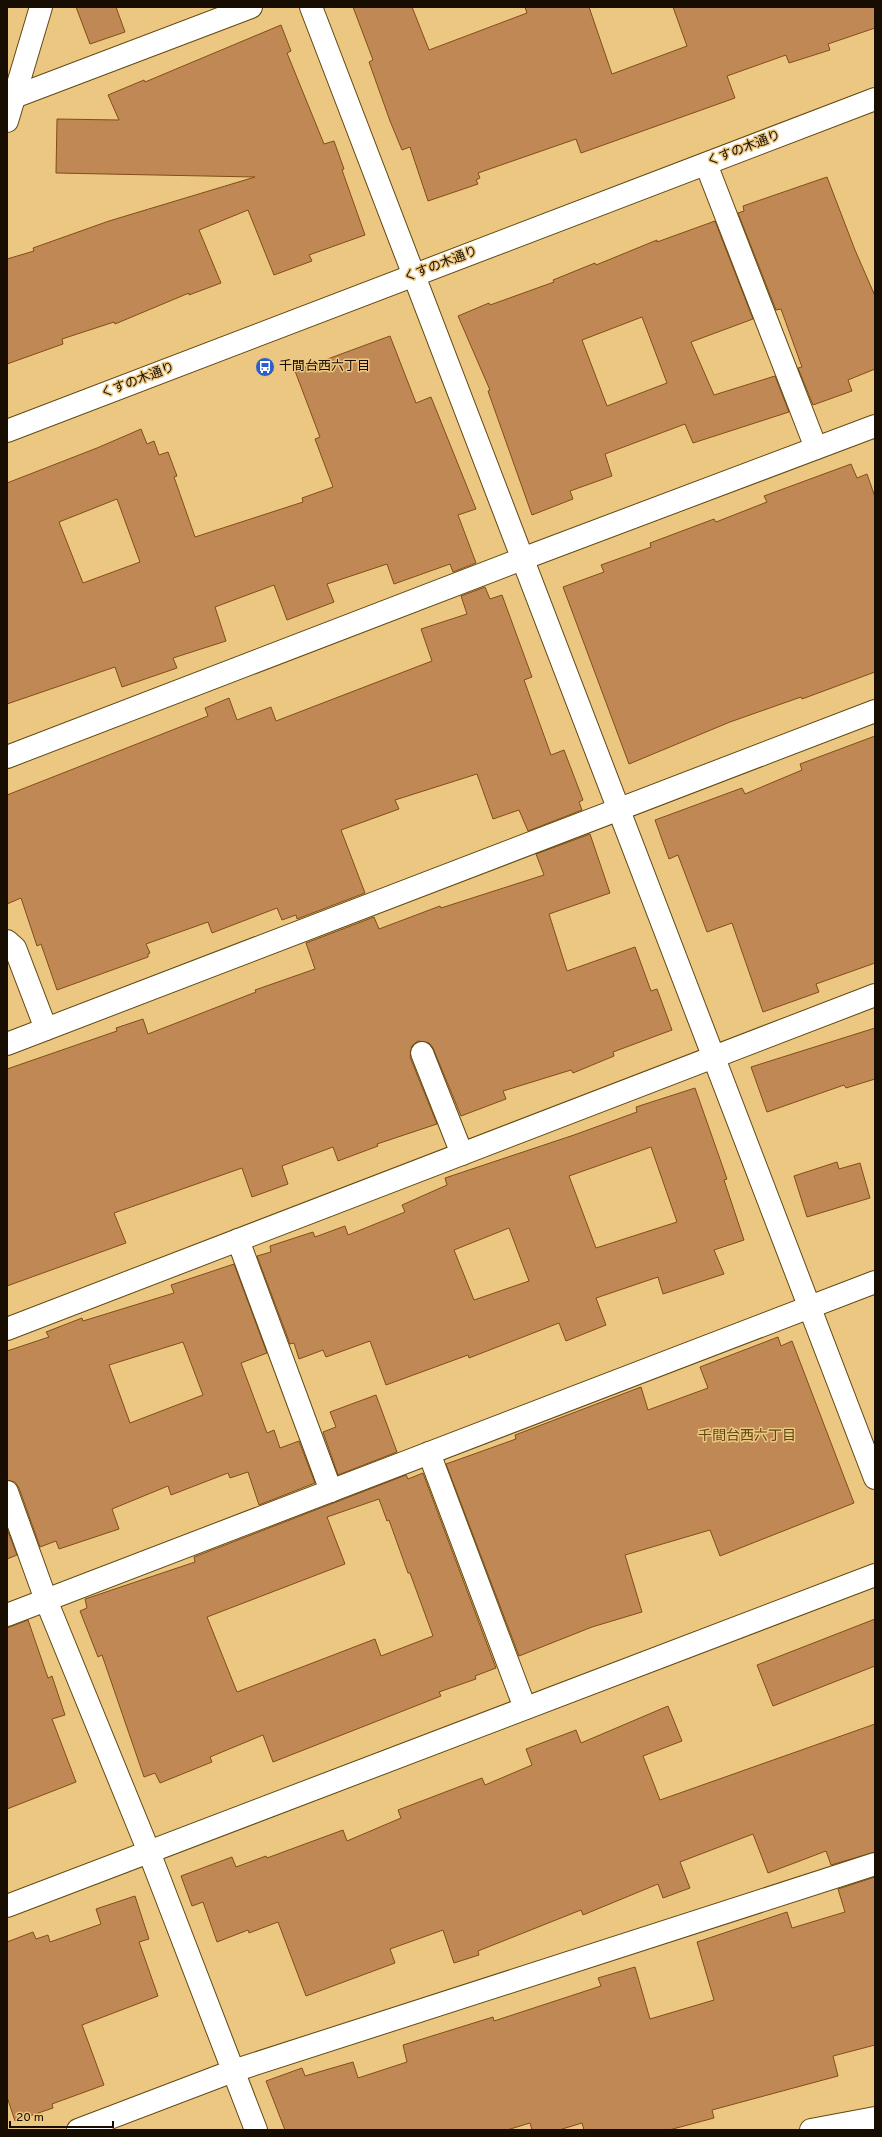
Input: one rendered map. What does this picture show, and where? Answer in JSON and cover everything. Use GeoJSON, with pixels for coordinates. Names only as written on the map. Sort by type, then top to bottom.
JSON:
{"type":"FeatureCollection","features":[{"type":"Feature","properties":{"kind":"street"},"geometry":{"type":"LineString","coordinates":[[7,121],[41,7]]}},
{"type":"Feature","properties":{"kind":"street"},"geometry":{"type":"LineString","coordinates":[[14,97],[251,7]]}},
{"type":"Feature","properties":{"kind":"street"},"geometry":{"type":"LineString","coordinates":[[311,7],[875,1478]]}},
{"type":"Feature","properties":{"kind":"street","name":"くすの木通り"},"geometry":{"type":"LineString","coordinates":[[7,431],[875,99]]}},
{"type":"Feature","properties":{"kind":"street"},"geometry":{"type":"LineString","coordinates":[[706,164],[816,448]]}},
{"type":"Feature","properties":{"kind":"street"},"geometry":{"type":"LineString","coordinates":[[7,757],[522,559],[875,426]]}},
{"type":"Feature","properties":{"kind":"street"},"geometry":{"type":"LineString","coordinates":[[7,1044],[875,711]]}},
{"type":"Feature","properties":{"kind":"street"},"geometry":{"type":"LineString","coordinates":[[7,941],[15,948],[46,1029]]}},
{"type":"Feature","properties":{"kind":"street"},"geometry":{"type":"LineString","coordinates":[[7,1329],[875,995]]}},
{"type":"Feature","properties":{"kind":"street"},"geometry":{"type":"LineString","coordinates":[[422,1053],[462,1154]]}},
{"type":"Feature","properties":{"kind":"street"},"geometry":{"type":"LineString","coordinates":[[238,1240],[331,1491]]}},
{"type":"Feature","properties":{"kind":"street"},"geometry":{"type":"LineString","coordinates":[[7,1615],[875,1282]]}},
{"type":"Feature","properties":{"kind":"street"},"geometry":{"type":"LineString","coordinates":[[429,1453],[525,1708]]}},
{"type":"Feature","properties":{"kind":"street"},"geometry":{"type":"LineString","coordinates":[[7,1492],[46,1600],[149,1852],[256,2130]]}},
{"type":"Feature","properties":{"kind":"street"},"geometry":{"type":"LineString","coordinates":[[7,1906],[875,1575]]}},
{"type":"Feature","properties":{"kind":"street"},"geometry":{"type":"LineString","coordinates":[[78,2130],[233,2071],[875,1864]]}},
{"type":"Feature","properties":{"kind":"street"},"geometry":{"type":"LineString","coordinates":[[811,2130],[875,2118]]}},
{"type":"Feature","properties":{"kind":"building"},"geometry":{"type":"Polygon","coordinates":[[[76,7],[116,7],[125,32],[90,44],[76,7]]]}},
{"type":"Feature","properties":{"kind":"building"},"geometry":{"type":"Polygon","coordinates":[[[353,7],[412,7],[429,50],[527,13],[525,7],[589,7],[612,74],[687,46],[673,7],[875,7],[875,28],[828,44],[830,50],[789,63],[786,55],[727,76],[735,98],[581,153],[576,139],[478,173],[480,178],[476,180],[478,184],[428,201],[410,147],[402,150],[390,121],[369,62],[373,60],[353,7]]]}},
{"type":"Feature","properties":{"kind":"building"},"geometry":{"type":"Polygon","coordinates":[[[281,25],[291,51],[287,53],[324,144],[334,141],[344,169],[342,170],[365,235],[309,255],[312,261],[274,275],[248,210],[199,230],[221,283],[189,295],[189,293],[115,324],[114,322],[62,339],[63,344],[7,364],[7,259],[34,251],[33,248],[109,221],[255,177],[56,173],[57,119],[119,120],[108,95],[144,80],[145,82],[281,25]]]}},
{"type":"Feature","properties":{"kind":"building"},"geometry":{"type":"Polygon","coordinates":[[[827,177],[855,250],[875,296],[875,369],[848,380],[852,391],[813,405],[798,368],[802,367],[781,309],[776,310],[738,213],[744,211],[743,206],[827,177]]]}},
{"type":"Feature","properties":{"kind":"building"},"geometry":{"type":"Polygon","coordinates":[[[715,221],[753,319],[691,342],[714,395],[775,376],[789,412],[693,443],[685,424],[605,454],[612,476],[570,491],[573,499],[532,515],[488,391],[490,390],[458,316],[489,303],[490,305],[554,282],[553,280],[595,263],[596,265],[657,240],[657,242],[715,221]],[[642,317],[582,340],[607,406],[667,383],[642,317]]]}},
{"type":"Feature","properties":{"kind":"building"},"geometry":{"type":"Polygon","coordinates":[[[390,336],[416,403],[431,397],[476,509],[458,515],[476,563],[453,572],[450,564],[394,584],[387,564],[327,584],[334,602],[287,620],[274,585],[215,607],[226,641],[173,658],[177,668],[122,687],[115,667],[7,704],[7,483],[141,429],[147,444],[154,441],[159,455],[168,452],[177,476],[174,477],[195,537],[303,502],[302,498],[333,487],[315,439],[320,437],[295,371],[390,336]],[[117,499],[59,522],[83,583],[140,562],[117,499]]]}},
{"type":"Feature","properties":{"kind":"building"},"geometry":{"type":"Polygon","coordinates":[[[851,464],[857,478],[867,474],[875,497],[875,672],[802,699],[801,697],[730,722],[629,764],[563,587],[604,572],[601,565],[651,547],[650,543],[714,519],[716,522],[767,502],[764,496],[851,464]]]}},
{"type":"Feature","properties":{"kind":"building"},"geometry":{"type":"Polygon","coordinates":[[[485,587],[490,599],[502,595],[532,677],[524,680],[551,755],[564,750],[583,800],[579,802],[582,810],[528,831],[519,810],[493,819],[477,774],[395,800],[399,809],[341,830],[365,893],[297,919],[296,915],[282,920],[277,908],[212,933],[208,922],[146,944],[150,953],[148,954],[148,957],[57,990],[41,944],[37,946],[21,898],[7,904],[7,795],[208,716],[205,708],[229,698],[237,720],[271,707],[276,721],[432,661],[421,629],[467,614],[461,596],[485,587]]]}},
{"type":"Feature","properties":{"kind":"building"},"geometry":{"type":"Polygon","coordinates":[[[875,736],[875,963],[816,984],[819,992],[763,1012],[732,923],[707,932],[678,855],[669,859],[655,820],[742,788],[745,794],[802,770],[800,764],[875,736]]]}},
{"type":"Feature","properties":{"kind":"building"},"geometry":{"type":"Polygon","coordinates":[[[590,834],[610,893],[549,914],[567,971],[635,947],[651,991],[657,989],[672,1030],[613,1052],[614,1056],[573,1073],[571,1070],[503,1091],[506,1099],[461,1116],[433,1048],[429,1043],[418,1041],[412,1046],[410,1057],[437,1124],[377,1144],[378,1146],[338,1161],[333,1147],[282,1166],[288,1184],[252,1197],[242,1168],[114,1213],[126,1243],[7,1286],[7,1069],[117,1031],[116,1028],[143,1019],[148,1034],[256,992],[255,990],[315,969],[306,943],[374,917],[379,929],[440,906],[441,908],[544,875],[536,854],[590,834]]]}},
{"type":"Feature","properties":{"kind":"building"},"geometry":{"type":"Polygon","coordinates":[[[875,1028],[875,1079],[846,1088],[844,1085],[767,1112],[751,1067],[875,1028]]]}},
{"type":"Feature","properties":{"kind":"building"},"geometry":{"type":"Polygon","coordinates":[[[695,1088],[727,1179],[724,1180],[744,1240],[714,1250],[724,1274],[663,1294],[658,1277],[596,1298],[606,1325],[566,1341],[559,1323],[469,1358],[468,1355],[386,1385],[370,1341],[326,1357],[323,1350],[299,1359],[294,1343],[290,1344],[257,1256],[271,1252],[270,1246],[313,1232],[315,1237],[345,1226],[348,1235],[405,1212],[402,1205],[447,1185],[445,1178],[574,1135],[637,1112],[636,1107],[695,1088]],[[651,1147],[569,1176],[596,1248],[677,1222],[651,1147]],[[509,1228],[454,1250],[474,1300],[529,1281],[509,1228]]]}},
{"type":"Feature","properties":{"kind":"building"},"geometry":{"type":"Polygon","coordinates":[[[837,1162],[839,1169],[860,1163],[870,1198],[807,1217],[794,1176],[837,1162]]]}},
{"type":"Feature","properties":{"kind":"building"},"geometry":{"type":"Polygon","coordinates":[[[234,1264],[267,1353],[241,1363],[267,1433],[274,1430],[280,1448],[299,1441],[315,1483],[259,1505],[248,1472],[230,1478],[228,1473],[171,1495],[168,1486],[112,1509],[119,1529],[59,1549],[56,1541],[40,1547],[19,1488],[15,1482],[7,1480],[7,1351],[49,1337],[46,1332],[82,1318],[83,1321],[174,1293],[171,1285],[234,1264]],[[183,1342],[109,1365],[130,1423],[203,1395],[183,1342]]]}},
{"type":"Feature","properties":{"kind":"building"},"geometry":{"type":"Polygon","coordinates":[[[778,1337],[781,1346],[792,1341],[854,1503],[720,1556],[710,1530],[625,1555],[642,1612],[592,1627],[519,1656],[446,1464],[516,1439],[515,1435],[641,1387],[648,1410],[708,1388],[700,1367],[778,1337]]]}},
{"type":"Feature","properties":{"kind":"building"},"geometry":{"type":"Polygon","coordinates":[[[376,1395],[397,1452],[338,1475],[323,1432],[336,1427],[330,1412],[376,1395]]]}},
{"type":"Feature","properties":{"kind":"building"},"geometry":{"type":"Polygon","coordinates":[[[423,1473],[496,1668],[475,1676],[476,1679],[439,1692],[441,1696],[273,1762],[263,1735],[210,1757],[212,1762],[160,1783],[155,1773],[144,1777],[102,1655],[98,1657],[80,1611],[87,1608],[85,1599],[195,1562],[194,1557],[406,1475],[408,1479],[423,1473]],[[379,1499],[327,1517],[345,1564],[207,1617],[237,1692],[375,1639],[381,1656],[433,1636],[389,1520],[387,1521],[379,1499]]]}},
{"type":"Feature","properties":{"kind":"building"},"geometry":{"type":"Polygon","coordinates":[[[7,1529],[17,1555],[7,1559],[7,1529]]]}},
{"type":"Feature","properties":{"kind":"building"},"geometry":{"type":"Polygon","coordinates":[[[875,1619],[875,1666],[773,1706],[757,1665],[875,1619]]]}},
{"type":"Feature","properties":{"kind":"building"},"geometry":{"type":"Polygon","coordinates":[[[28,1620],[48,1678],[52,1676],[65,1715],[52,1719],[76,1782],[7,1809],[7,1628],[28,1620]]]}},
{"type":"Feature","properties":{"kind":"building"},"geometry":{"type":"Polygon","coordinates":[[[668,1706],[682,1741],[643,1756],[660,1800],[875,1724],[875,1852],[831,1865],[826,1851],[768,1873],[753,1834],[680,1862],[690,1888],[663,1898],[658,1884],[583,1915],[581,1910],[478,1951],[479,1955],[454,1963],[443,1930],[390,1949],[395,1963],[306,1996],[278,1922],[249,1933],[248,1930],[217,1942],[203,1902],[192,1906],[181,1876],[232,1857],[236,1867],[266,1856],[267,1858],[343,1830],[347,1841],[401,1818],[398,1810],[482,1778],[485,1785],[532,1765],[526,1749],[576,1730],[581,1743],[668,1706]]]}},
{"type":"Feature","properties":{"kind":"building"},"geometry":{"type":"Polygon","coordinates":[[[875,1877],[875,2045],[833,2056],[838,2076],[712,2110],[714,2118],[669,2130],[584,2130],[582,2123],[559,2130],[532,2130],[530,2123],[507,2130],[285,2130],[266,2081],[302,2068],[305,2076],[353,2062],[358,2078],[407,2062],[403,2045],[493,2017],[494,2021],[601,1986],[598,1978],[635,1967],[650,2019],[714,2000],[697,1942],[787,1912],[792,1928],[845,1912],[838,1889],[875,1877]]]}},
{"type":"Feature","properties":{"kind":"building"},"geometry":{"type":"Polygon","coordinates":[[[135,1896],[149,1939],[139,1942],[158,1996],[82,2025],[104,2085],[52,2104],[53,2108],[15,2121],[7,2097],[7,1942],[33,1932],[36,1939],[48,1935],[50,1942],[101,1924],[96,1909],[135,1896]]]}},
{"type":"Feature","properties":{"kind":"place","name":"千間台西六丁目"},"geometry":{"type":"Point","coordinates":[265,367]}},
{"type":"Feature","properties":{"kind":"district","name":"千間台西六丁目"},"geometry":{"type":"Point","coordinates":[747,1436]}}]}
